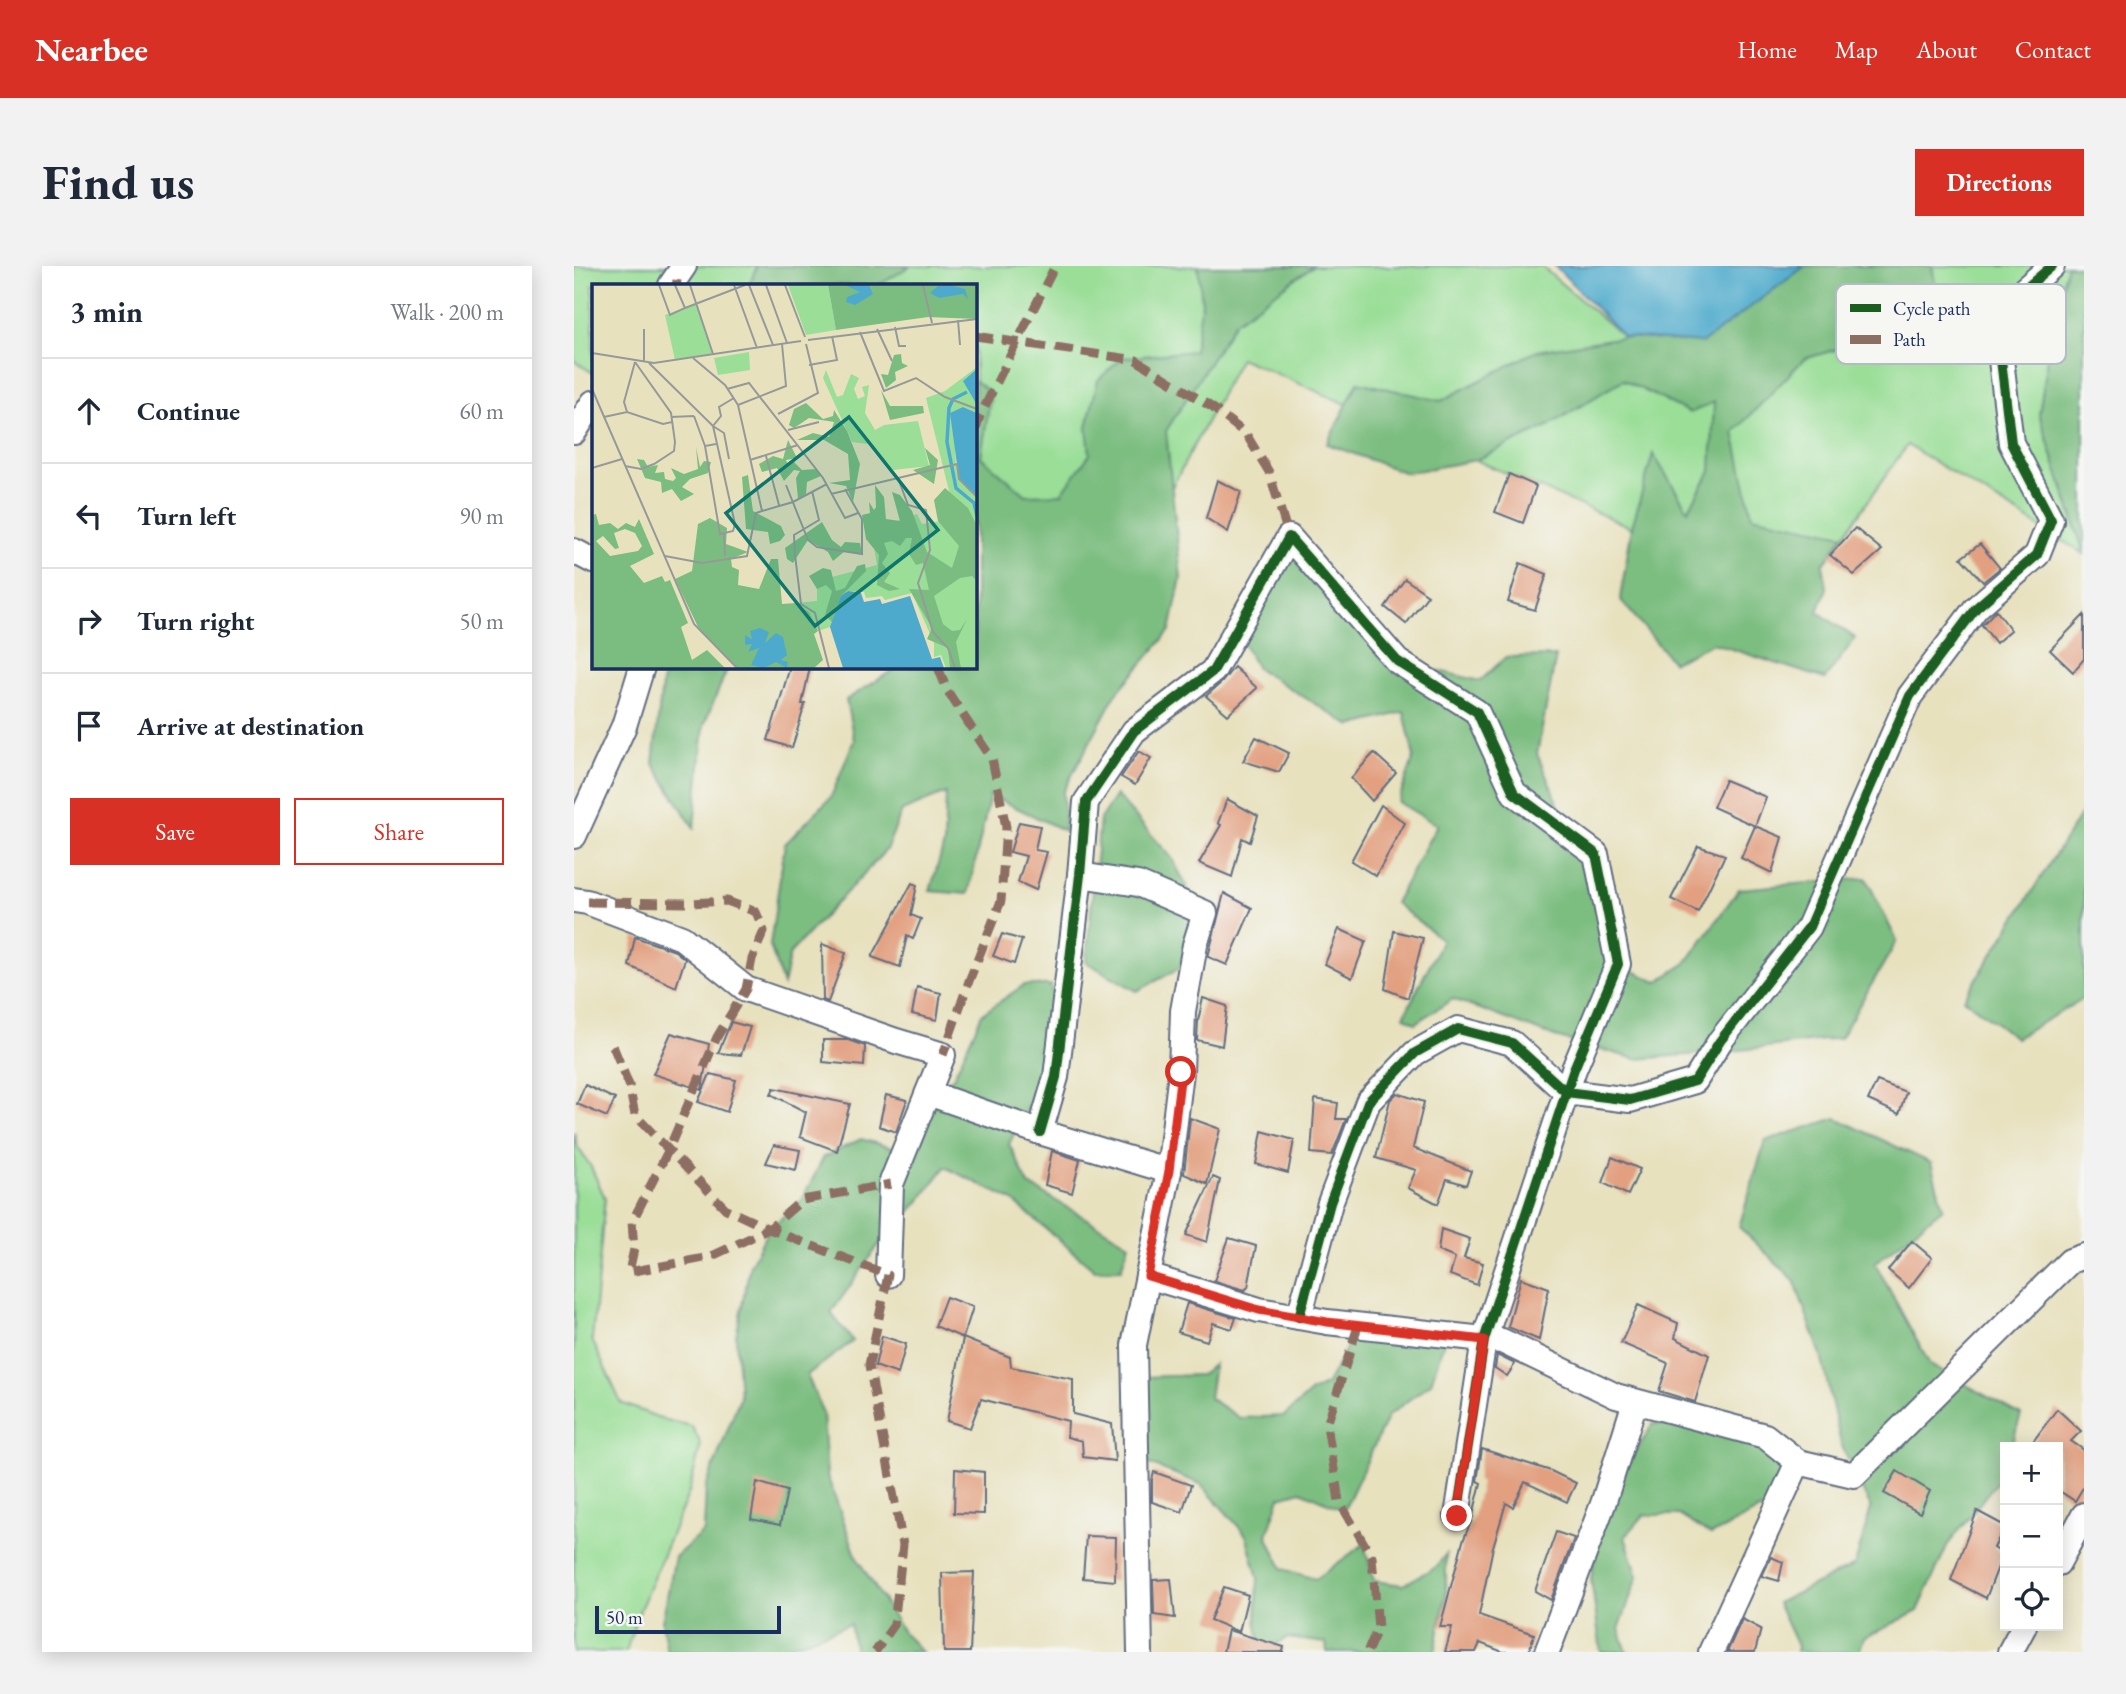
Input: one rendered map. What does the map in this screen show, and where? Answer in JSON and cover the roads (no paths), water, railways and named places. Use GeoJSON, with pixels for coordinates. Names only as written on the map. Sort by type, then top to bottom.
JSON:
{"type":"FeatureCollection","features":[{"type":"Feature","properties":{"kind":"street"},"geometry":{"type":"LineString","coordinates":[[672,284],[684,266]]}},
{"type":"Feature","properties":{"kind":"street"},"geometry":{"type":"LineString","coordinates":[[2031,284],[2052,266]]}},
{"type":"Feature","properties":{"kind":"street"},"geometry":{"type":"LineString","coordinates":[[1299,1317],[1331,1203],[1368,1102],[1415,1053],[1458,1029],[1512,1042],[1566,1091],[1630,1100],[1695,1081],[1720,1041],[1810,927],[1910,696],[1976,608],[2036,555],[2050,520],[2011,443],[2001,364]]}},
{"type":"Feature","properties":{"kind":"street"},"geometry":{"type":"LineString","coordinates":[[574,432],[592,405]]}},
{"type":"Feature","properties":{"kind":"street"},"geometry":{"type":"LineString","coordinates":[[1040,1132],[1056,1077],[1086,802],[1134,731],[1213,671],[1289,537],[1397,661],[1477,712],[1514,793],[1596,854],[1618,964],[1566,1091],[1484,1340],[1457,1516]]}},
{"type":"Feature","properties":{"kind":"street"},"geometry":{"type":"LineString","coordinates":[[574,551],[592,560]]}},
{"type":"Feature","properties":{"kind":"street"},"geometry":{"type":"LineString","coordinates":[[574,835],[624,726],[642,668]]}},
{"type":"Feature","properties":{"kind":"street"},"geometry":{"type":"LineString","coordinates":[[1080,875],[1138,884],[1205,912],[1195,945],[1183,1011],[1181,1072],[1169,1171],[1134,1345],[1140,1652]]}},
{"type":"Feature","properties":{"kind":"street"},"geometry":{"type":"LineString","coordinates":[[574,900],[587,902],[682,938],[746,989],[943,1055],[891,1184],[888,1275]]}},
{"type":"Feature","properties":{"kind":"street"},"geometry":{"type":"LineString","coordinates":[[928,1093],[1040,1132],[1169,1171]]}},
{"type":"Feature","properties":{"kind":"street"},"geometry":{"type":"LineString","coordinates":[[1148,1276],[1259,1310],[1502,1342],[1616,1396],[1765,1436],[1798,1461],[1854,1475],[2070,1261],[2084,1256]]}},
{"type":"Feature","properties":{"kind":"street"},"geometry":{"type":"LineString","coordinates":[[1547,1652],[1603,1504],[1636,1402]]}},
{"type":"Feature","properties":{"kind":"street"},"geometry":{"type":"LineString","coordinates":[[1711,1652],[1798,1461]]}},
{"type":"Feature","properties":{"kind":"street"},"geometry":{"type":"LineString","coordinates":[[2063,1554],[2084,1515]]}},
{"type":"Feature","properties":{"kind":"street"},"geometry":{"type":"LineString","coordinates":[[2010,1652],[2021,1631]]}},
{"type":"Feature","properties":{"kind":"water"},"geometry":{"type":"Polygon","coordinates":[[[1555,266],[1805,266],[1702,343],[1624,337],[1555,266]]]}}]}
